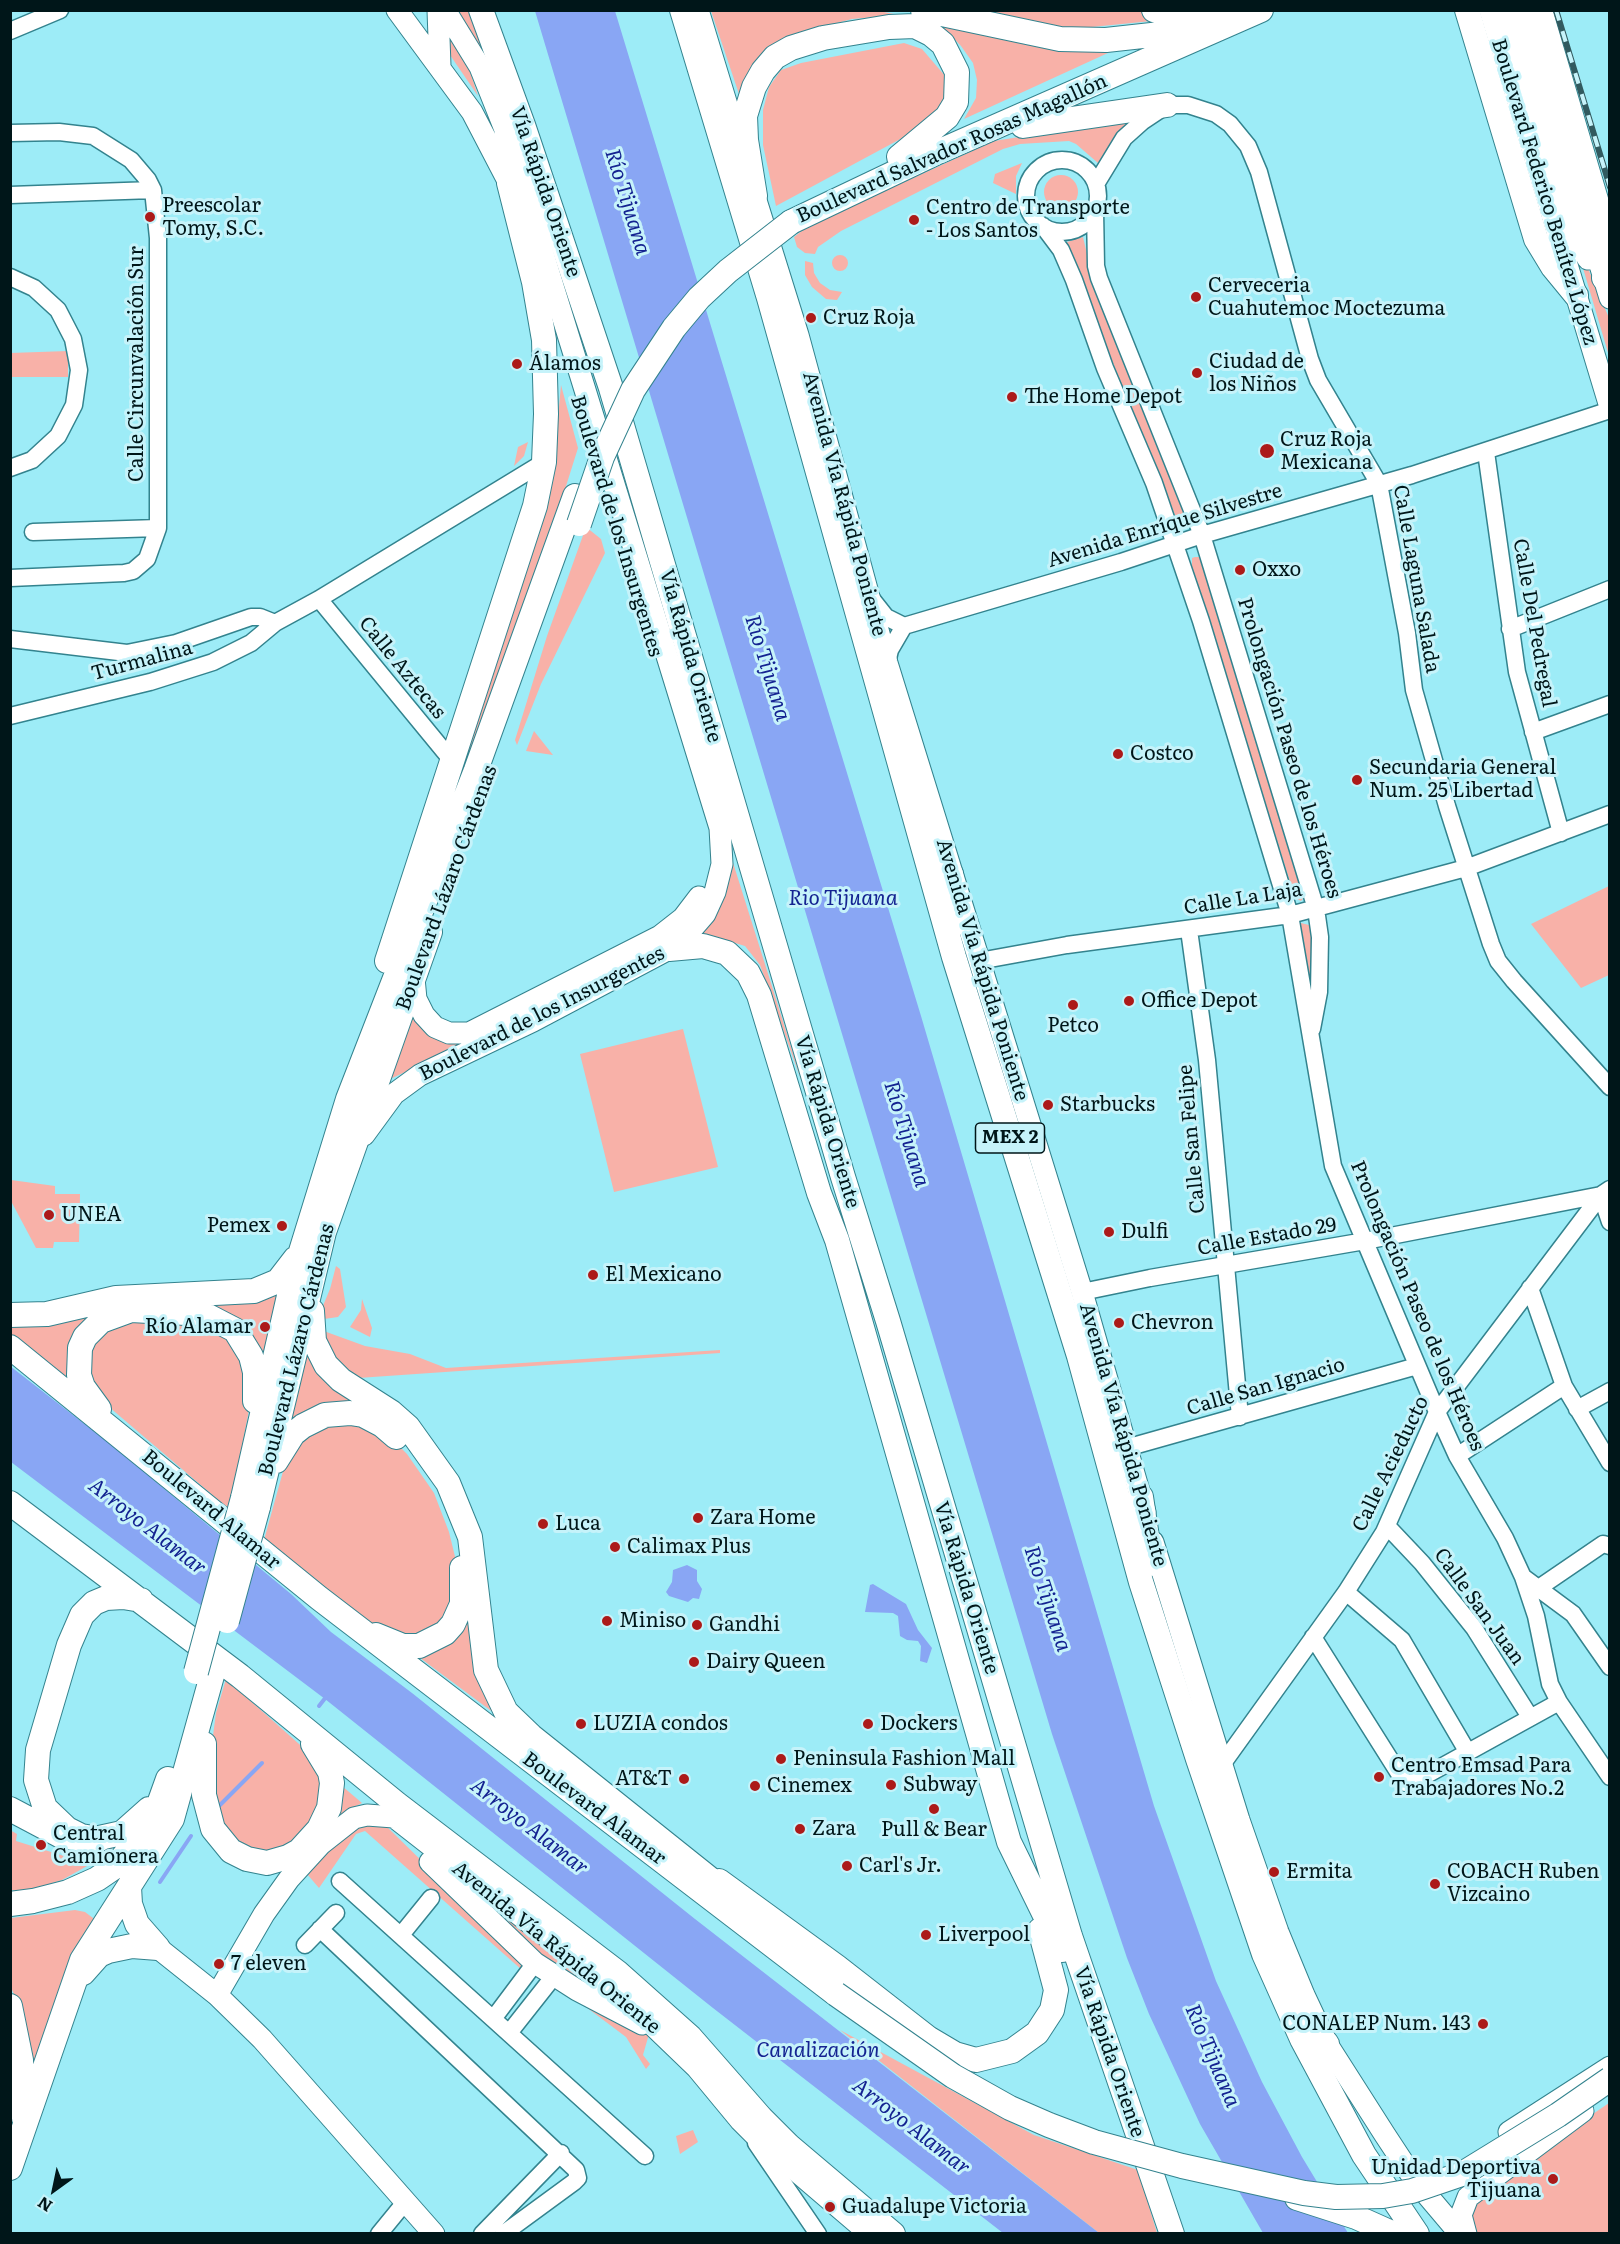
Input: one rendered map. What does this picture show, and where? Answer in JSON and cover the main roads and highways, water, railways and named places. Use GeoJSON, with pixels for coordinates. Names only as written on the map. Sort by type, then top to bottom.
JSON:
{"type":"FeatureCollection","features":[{"type":"Feature","properties":{"kind":"highway","name":"Vía Rápida Oriente"},"geometry":{"type":"LineString","coordinates":[[481,10],[523,126],[611,388],[814,1082],[1096,2016],[1172,2234]]}},
{"type":"Feature","properties":{"kind":"highway","name":"Avenida Vía Rápida Poniente"},"geometry":{"type":"LineString","coordinates":[[682,10],[769,297],[954,957],[1079,1356],[1143,1590],[1248,1909],[1282,1996],[1340,2112],[1364,2155],[1417,2234]]}},
{"type":"Feature","properties":{"kind":"highway"},"geometry":{"type":"LineString","coordinates":[[923,10],[1060,39],[1106,40],[1179,32]]}},
{"type":"Feature","properties":{"kind":"highway"},"geometry":{"type":"LineString","coordinates":[[1154,10],[1179,18],[1222,13]]}},
{"type":"Feature","properties":{"kind":"highway","name":"Boulevard Salvador Rosas Magallón"},"geometry":{"type":"LineString","coordinates":[[579,524],[602,457],[633,390],[674,328],[699,298],[789,216],[1261,10]]}},
{"type":"Feature","properties":{"kind":"highway"},"geometry":{"type":"LineString","coordinates":[[1467,10],[1536,239],[1548,260],[1576,295]]}},
{"type":"Feature","properties":{"kind":"highway"},"geometry":{"type":"LineString","coordinates":[[1540,10],[1610,247]]}},
{"type":"Feature","properties":{"kind":"highway","name":"Boulevard Salvador Rosas Magallón"},"geometry":{"type":"LineString","coordinates":[[575,496],[603,419],[645,346],[691,289],[721,259],[789,216],[899,157],[1222,13]]}},
{"type":"Feature","properties":{"kind":"highway"},"geometry":{"type":"LineString","coordinates":[[755,196],[746,140],[745,116],[754,87],[763,70],[775,57],[791,48],[824,38],[889,27],[915,26],[931,34],[943,44],[957,72],[956,102],[947,117],[899,157]]}},
{"type":"Feature","properties":{"kind":"highway"},"geometry":{"type":"LineString","coordinates":[[988,130],[1167,105]]}},
{"type":"Feature","properties":{"kind":"highway"},"geometry":{"type":"LineString","coordinates":[[348,1099],[391,945],[453,762],[535,506],[544,462],[546,414],[543,340],[534,282],[509,183]]}},
{"type":"Feature","properties":{"kind":"highway","name":"Boulevard Lázaro Cárdenas"},"geometry":{"type":"LineString","coordinates":[[10,2168],[70,1990],[89,1949],[172,1819],[206,1680],[255,1498],[348,1099],[476,770],[575,496]]}},
{"type":"Feature","properties":{"kind":"highway","name":"Boulevard Lázaro Cárdenas"},"geometry":{"type":"LineString","coordinates":[[255,1498],[251,1465],[294,1274],[348,1159],[579,524]]}},
{"type":"Feature","properties":{"kind":"highway"},"geometry":{"type":"LineString","coordinates":[[951,874],[959,932],[983,1048]]}},
{"type":"Feature","properties":{"kind":"highway"},"geometry":{"type":"LineString","coordinates":[[318,1223],[311,1330],[316,1349],[341,1380],[392,1412],[408,1427],[448,1483],[470,1537],[486,1670],[506,1712],[531,1736],[653,1832],[837,1967],[928,2038],[954,2054],[976,2060],[995,2057],[1012,2051],[1037,2033],[1052,2010],[1056,1990],[1046,1947],[1009,1842],[837,1240],[819,1193],[759,995],[748,973],[727,953],[713,947],[690,945],[669,949]]}},
{"type":"Feature","properties":{"kind":"highway"},"geometry":{"type":"LineString","coordinates":[[814,1082],[837,1240]]}},
{"type":"Feature","properties":{"kind":"highway"},"geometry":{"type":"LineString","coordinates":[[10,1315],[47,1314],[116,1298],[246,1292],[267,1288],[278,1281],[290,1268],[318,1223]]}},
{"type":"Feature","properties":{"kind":"highway"},"geometry":{"type":"LineString","coordinates":[[127,1440],[83,1387],[79,1375],[78,1358],[85,1337],[101,1321],[131,1310],[204,1314],[234,1330],[251,1356],[256,1390],[251,1465]]}},
{"type":"Feature","properties":{"kind":"highway","name":"Boulevard Alamar"},"geometry":{"type":"LineString","coordinates":[[10,1347],[422,1679],[836,1994],[953,2076],[1010,2108],[1094,2142],[1231,2178]]}},
{"type":"Feature","properties":{"kind":"highway"},"geometry":{"type":"LineString","coordinates":[[255,1498],[293,1434],[325,1415],[350,1413],[371,1419],[392,1433],[421,1467],[441,1502],[458,1552],[463,1591],[459,1614],[445,1633],[419,1646],[403,1646],[387,1641],[319,1598]]}},
{"type":"Feature","properties":{"kind":"highway"},"geometry":{"type":"LineString","coordinates":[[1141,1497],[1174,1684]]}},
{"type":"Feature","properties":{"kind":"highway"},"geometry":{"type":"LineString","coordinates":[[12,1505],[141,1600],[657,2005],[690,2037],[761,2118],[876,2234]]}},
{"type":"Feature","properties":{"kind":"highway"},"geometry":{"type":"LineString","coordinates":[[100,1839],[81,1836],[67,1829],[45,1808],[36,1780],[38,1750],[69,1645],[82,1615],[94,1603],[106,1598],[123,1597],[141,1600]]}},
{"type":"Feature","properties":{"kind":"highway"},"geometry":{"type":"LineString","coordinates":[[422,1679],[509,1732],[653,1832]]}},
{"type":"Feature","properties":{"kind":"highway"},"geometry":{"type":"LineString","coordinates":[[206,1680],[203,1773],[207,1812],[224,1844],[247,1859],[258,1863],[277,1861],[299,1851],[319,1829],[329,1808],[332,1783],[330,1772],[315,1746],[295,1720]]}},
{"type":"Feature","properties":{"kind":"highway","name":"Boulevard Lázaro Cárdenas"},"geometry":{"type":"LineString","coordinates":[[10,1904],[68,1892],[97,1879],[116,1866],[141,1838],[154,1818],[173,1762],[206,1680]]}},
{"type":"Feature","properties":{"kind":"highway"},"geometry":{"type":"LineString","coordinates":[[323,1744],[342,1768],[397,1820]]}},
{"type":"Feature","properties":{"kind":"highway"},"geometry":{"type":"LineString","coordinates":[[10,1809],[61,1836],[79,1840],[100,1839],[122,1833],[141,1819],[162,1789],[173,1762]]}},
{"type":"Feature","properties":{"kind":"highway"},"geometry":{"type":"LineString","coordinates":[[1009,1842],[1096,2016]]}},
{"type":"Feature","properties":{"kind":"highway"},"geometry":{"type":"LineString","coordinates":[[690,1860],[794,1951],[836,1994]]}},
{"type":"Feature","properties":{"kind":"highway"},"geometry":{"type":"LineString","coordinates":[[129,1887],[130,1904],[137,1924],[158,1948]]}},
{"type":"Feature","properties":{"kind":"highway"},"geometry":{"type":"LineString","coordinates":[[1248,1909],[1263,1930],[1313,2027],[1327,2044]]}},
{"type":"Feature","properties":{"kind":"highway"},"geometry":{"type":"LineString","coordinates":[[70,1990],[92,1962],[108,1951],[132,1946],[158,1948]]}},
{"type":"Feature","properties":{"kind":"highway"},"geometry":{"type":"LineString","coordinates":[[10,2006],[21,2060],[24,2129]]}},
{"type":"Feature","properties":{"kind":"highway"},"geometry":{"type":"LineString","coordinates":[[1231,2178],[1336,2197],[1375,2197],[1412,2191],[1455,2177],[1475,2167],[1610,2079]]}},
{"type":"Feature","properties":{"kind":"highway"},"geometry":{"type":"LineString","coordinates":[[760,2140],[814,2169],[894,2234]]}},
{"type":"Feature","properties":{"kind":"highway"},"geometry":{"type":"LineString","coordinates":[[1231,2178],[1356,2217],[1394,2234]]}},
{"type":"Feature","properties":{"kind":"main road","name":"Boulevard de los Insurgentes"},"geometry":{"type":"LineString","coordinates":[[348,1159],[386,1103],[404,1086],[660,936],[683,918],[695,904],[703,888],[707,875],[709,848],[707,827],[692,772],[509,183],[472,111],[397,10]]}},
{"type":"Feature","properties":{"kind":"main road"},"geometry":{"type":"LineString","coordinates":[[438,10],[440,66]]}},
{"type":"Feature","properties":{"kind":"main road","name":"Boulevard de los Insurgentes"},"geometry":{"type":"LineString","coordinates":[[414,978],[416,999],[424,1015],[435,1027],[449,1033],[470,1033],[531,1012],[669,949],[698,924],[715,892],[722,864],[720,828],[504,127],[480,67],[445,10]]}},
{"type":"Feature","properties":{"kind":"main road","name":"Avenida Vía Rápida Poniente"},"geometry":{"type":"LineString","coordinates":[[698,10],[798,335],[887,663],[1082,1292],[1221,1766],[1278,1932],[1327,2044],[1416,2182],[1460,2234]]}},
{"type":"Feature","properties":{"kind":"main road","name":"Boulevard Federico Benítez López"},"geometry":{"type":"LineString","coordinates":[[1490,10],[1610,409]]}},
{"type":"Feature","properties":{"kind":"main road"},"geometry":{"type":"LineString","coordinates":[[1508,10],[1579,244],[1608,280]]}},
{"type":"Feature","properties":{"kind":"main road","name":"Boulevard Federico Benítez López"},"geometry":{"type":"LineString","coordinates":[[1523,10],[1608,280]]}},
{"type":"Feature","properties":{"kind":"main road"},"geometry":{"type":"LineString","coordinates":[[217,1995],[269,1905],[321,1844],[354,1818],[367,1815],[397,1820],[423,1855],[535,1963],[554,1977],[668,2038]]}},
{"type":"Feature","properties":{"kind":"main road","name":"Avenida Vía Rápida Oriente"},"geometry":{"type":"LineString","coordinates":[[397,1820],[618,1992],[697,2068],[740,2120],[760,2140],[870,2234]]}},
{"type":"Feature","properties":{"kind":"main road"},"geometry":{"type":"LineString","coordinates":[[158,1948],[217,1995],[262,2039],[434,2234]]}},
{"type":"Feature","properties":{"kind":"main road"},"geometry":{"type":"LineString","coordinates":[[1385,2135],[1424,2171],[1438,2174],[1453,2168],[1610,2067]]}},
{"type":"Feature","properties":{"kind":"main road"},"geometry":{"type":"LineString","coordinates":[[1453,2168],[1443,2179],[1441,2192],[1451,2199],[1468,2197],[1610,2090]]}},
{"type":"Feature","properties":{"kind":"main road"},"geometry":{"type":"LineString","coordinates":[[1466,2234],[1461,2215],[1468,2197]]}},
{"type":"Feature","properties":{"kind":"water","name":"Rio Tijuana"},"geometry":{"type":"Polygon","coordinates":[[[535,11],[615,11],[921,1016],[1154,1806],[1216,1981],[1262,2082],[1302,2157],[1348,2233],[1263,2233],[1200,2124],[1149,2014],[1127,1958],[1052,1734],[535,11]]]}},
{"type":"Feature","properties":{"kind":"water","name":"Canalización"},"geometry":{"type":"Polygon","coordinates":[[[10,1366],[109,1443],[291,1594],[331,1632],[412,1693],[695,1919],[1099,2233],[1003,2233],[713,2008],[325,1699],[11,1462],[10,1366]]]}},
{"type":"Feature","properties":{"kind":"water"},"geometry":{"type":"Polygon","coordinates":[[[687,1565],[697,1570],[697,1581],[702,1589],[699,1599],[693,1598],[688,1602],[669,1596],[666,1592],[672,1582],[673,1570],[687,1565]]]}},
{"type":"Feature","properties":{"kind":"water"},"geometry":{"type":"Polygon","coordinates":[[[873,1584],[906,1604],[918,1630],[932,1648],[927,1663],[920,1661],[921,1646],[918,1641],[907,1640],[900,1636],[898,1616],[893,1613],[865,1612],[870,1585],[873,1584]]]}},
{"type":"Feature","properties":{"kind":"waterway"},"geometry":{"type":"LineString","coordinates":[[319,1706],[326,1697]]}},
{"type":"Feature","properties":{"kind":"waterway"},"geometry":{"type":"LineString","coordinates":[[220,1805],[262,1763]]}},
{"type":"Feature","properties":{"kind":"waterway"},"geometry":{"type":"LineString","coordinates":[[160,1882],[191,1836]]}},
{"type":"Feature","properties":{"kind":"railway"},"geometry":{"type":"LineString","coordinates":[[1556,10],[1610,187]]}},
{"type":"Feature","properties":{"kind":"place","name":"Preescolar Tomy, S.C."},"geometry":{"type":"Point","coordinates":[150,217]}},
{"type":"Feature","properties":{"kind":"place","name":"Centro de Transporte - Los Santos"},"geometry":{"type":"Point","coordinates":[914,220]}},
{"type":"Feature","properties":{"kind":"place","name":"Cerveceria Cuahutemoc Moctezuma"},"geometry":{"type":"Point","coordinates":[1196,297]}},
{"type":"Feature","properties":{"kind":"place","name":"Cruz Roja"},"geometry":{"type":"Point","coordinates":[811,318]}},
{"type":"Feature","properties":{"kind":"place","name":"Álamos"},"geometry":{"type":"Point","coordinates":[517,364]}},
{"type":"Feature","properties":{"kind":"place","name":"Ciudad de los Niños"},"geometry":{"type":"Point","coordinates":[1197,373]}},
{"type":"Feature","properties":{"kind":"place","name":"The Home Depot"},"geometry":{"type":"Point","coordinates":[1012,397]}},
{"type":"Feature","properties":{"kind":"place","name":"Cruz Roja Mexicana"},"geometry":{"type":"Point","coordinates":[1267,451]}},
{"type":"Feature","properties":{"kind":"place","name":"Oxxo"},"geometry":{"type":"Point","coordinates":[1240,570]}},
{"type":"Feature","properties":{"kind":"place","name":"Costco"},"geometry":{"type":"Point","coordinates":[1118,754]}},
{"type":"Feature","properties":{"kind":"place","name":"Secundaria General Num. 25 Libertad"},"geometry":{"type":"Point","coordinates":[1357,780]}},
{"type":"Feature","properties":{"kind":"place","name":"Office Depot"},"geometry":{"type":"Point","coordinates":[1129,1001]}},
{"type":"Feature","properties":{"kind":"place","name":"Petco"},"geometry":{"type":"Point","coordinates":[1073,1005]}},
{"type":"Feature","properties":{"kind":"place","name":"Starbucks"},"geometry":{"type":"Point","coordinates":[1048,1105]}},
{"type":"Feature","properties":{"kind":"place","name":"UNEA"},"geometry":{"type":"Point","coordinates":[49,1215]}},
{"type":"Feature","properties":{"kind":"place","name":"Pemex"},"geometry":{"type":"Point","coordinates":[282,1226]}},
{"type":"Feature","properties":{"kind":"place","name":"Dulfi"},"geometry":{"type":"Point","coordinates":[1109,1232]}},
{"type":"Feature","properties":{"kind":"place","name":"El Mexicano"},"geometry":{"type":"Point","coordinates":[593,1275]}},
{"type":"Feature","properties":{"kind":"place","name":"Chevron"},"geometry":{"type":"Point","coordinates":[1119,1323]}},
{"type":"Feature","properties":{"kind":"place","name":"Río Alamar"},"geometry":{"type":"Point","coordinates":[265,1327]}},
{"type":"Feature","properties":{"kind":"place","name":"Zara Home"},"geometry":{"type":"Point","coordinates":[698,1518]}},
{"type":"Feature","properties":{"kind":"place","name":"Luca"},"geometry":{"type":"Point","coordinates":[543,1524]}},
{"type":"Feature","properties":{"kind":"place","name":"Calimax Plus"},"geometry":{"type":"Point","coordinates":[615,1547]}},
{"type":"Feature","properties":{"kind":"place","name":"Miniso"},"geometry":{"type":"Point","coordinates":[607,1621]}},
{"type":"Feature","properties":{"kind":"place","name":"Gandhi"},"geometry":{"type":"Point","coordinates":[697,1625]}},
{"type":"Feature","properties":{"kind":"place","name":"Dairy Queen"},"geometry":{"type":"Point","coordinates":[694,1662]}},
{"type":"Feature","properties":{"kind":"place","name":"LUZIA condos"},"geometry":{"type":"Point","coordinates":[581,1724]}},
{"type":"Feature","properties":{"kind":"place","name":"Dockers"},"geometry":{"type":"Point","coordinates":[868,1724]}},
{"type":"Feature","properties":{"kind":"place","name":"Peninsula Fashion Mall"},"geometry":{"type":"Point","coordinates":[781,1759]}},
{"type":"Feature","properties":{"kind":"place","name":"Centro Emsad Para Trabajadores No.2"},"geometry":{"type":"Point","coordinates":[1379,1777]}},
{"type":"Feature","properties":{"kind":"place","name":"AT&T"},"geometry":{"type":"Point","coordinates":[684,1779]}},
{"type":"Feature","properties":{"kind":"place","name":"Subway"},"geometry":{"type":"Point","coordinates":[891,1785]}},
{"type":"Feature","properties":{"kind":"place","name":"Cinemex"},"geometry":{"type":"Point","coordinates":[755,1786]}},
{"type":"Feature","properties":{"kind":"place","name":"Pull & Bear"},"geometry":{"type":"Point","coordinates":[934,1809]}},
{"type":"Feature","properties":{"kind":"place","name":"Zara"},"geometry":{"type":"Point","coordinates":[800,1829]}},
{"type":"Feature","properties":{"kind":"place","name":"Central Camionera"},"geometry":{"type":"Point","coordinates":[41,1845]}},
{"type":"Feature","properties":{"kind":"place","name":"Carl's Jr."},"geometry":{"type":"Point","coordinates":[847,1866]}},
{"type":"Feature","properties":{"kind":"place","name":"Ermita"},"geometry":{"type":"Point","coordinates":[1274,1872]}},
{"type":"Feature","properties":{"kind":"place","name":"COBACH Ruben Vizcaino"},"geometry":{"type":"Point","coordinates":[1435,1884]}},
{"type":"Feature","properties":{"kind":"place","name":"Liverpool"},"geometry":{"type":"Point","coordinates":[926,1935]}},
{"type":"Feature","properties":{"kind":"place","name":"7 eleven"},"geometry":{"type":"Point","coordinates":[219,1964]}},
{"type":"Feature","properties":{"kind":"place","name":"CONALEP Num. 143"},"geometry":{"type":"Point","coordinates":[1483,2024]}},
{"type":"Feature","properties":{"kind":"place","name":"Unidad Deportiva Tijuana"},"geometry":{"type":"Point","coordinates":[1553,2179]}},
{"type":"Feature","properties":{"kind":"place","name":"Guadalupe Victoria"},"geometry":{"type":"Point","coordinates":[830,2207]}},
{"type":"Feature","properties":{"kind":"water label","name":"Río Tijuana"},"geometry":{"type":"Point","coordinates":[627,202]}},
{"type":"Feature","properties":{"kind":"water label","name":"Río Tijuana"},"geometry":{"type":"Point","coordinates":[767,668]}},
{"type":"Feature","properties":{"kind":"water label","name":"Río Tijuana"},"geometry":{"type":"Point","coordinates":[906,1134]}},
{"type":"Feature","properties":{"kind":"water label","name":"Arroyo Alamar"},"geometry":{"type":"Point","coordinates":[147,1527]}},
{"type":"Feature","properties":{"kind":"water label","name":"Río Tijuana"},"geometry":{"type":"Point","coordinates":[1047,1599]}},
{"type":"Feature","properties":{"kind":"water label","name":"Arroyo Alamar"},"geometry":{"type":"Point","coordinates":[529,1827]}},
{"type":"Feature","properties":{"kind":"water label","name":"Río Tijuana"},"geometry":{"type":"Point","coordinates":[1212,2056]}},
{"type":"Feature","properties":{"kind":"water label","name":"Arroyo Alamar"},"geometry":{"type":"Point","coordinates":[911,2127]}}]}
